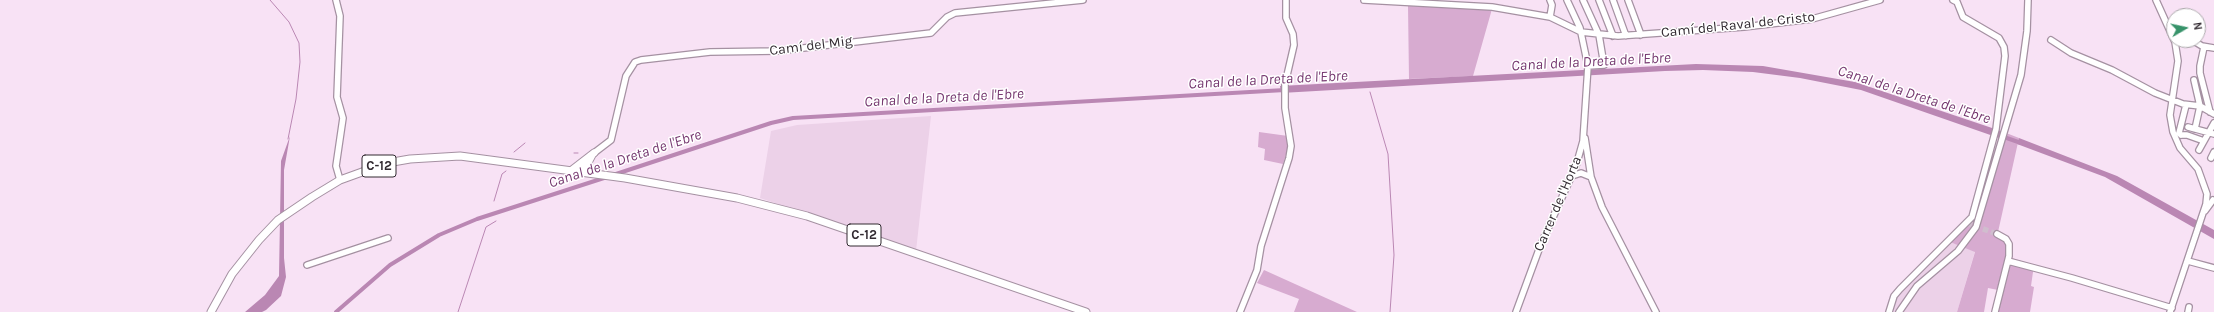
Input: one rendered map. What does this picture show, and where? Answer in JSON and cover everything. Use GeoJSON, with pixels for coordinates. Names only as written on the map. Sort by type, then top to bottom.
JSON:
{"type":"FeatureCollection","features":[{"type":"Feature","properties":{"kind":"main road"},"geometry":{"type":"LineString","coordinates":[[583,168],[594,153]]}},
{"type":"Feature","properties":{"kind":"main road","name":"C-12"},"geometry":{"type":"LineString","coordinates":[[211,312],[240,263],[278,220],[340,180],[387,163],[435,157],[460,156],[572,170],[583,168],[591,173],[720,194],[807,216],[1086,312]]}},
{"type":"Feature","properties":{"kind":"street"},"geometry":{"type":"LineString","coordinates":[[336,0],[340,16],[337,97],[343,118],[336,166],[340,180]]}},
{"type":"Feature","properties":{"kind":"street","name":"Camí del Mig"},"geometry":{"type":"LineString","coordinates":[[594,153],[611,140],[626,76],[635,62],[641,60],[710,52],[778,51],[931,33],[947,18],[955,13],[1083,0]]}},
{"type":"Feature","properties":{"kind":"street"},"geometry":{"type":"LineString","coordinates":[[1240,312],[1257,270],[1261,246],[1289,158],[1291,146],[1285,86],[1294,45],[1293,34],[1286,18],[1286,0]]}},
{"type":"Feature","properties":{"kind":"street"},"geometry":{"type":"LineString","coordinates":[[1364,0],[1492,7],[1550,18],[1581,32]]}},
{"type":"Feature","properties":{"kind":"street"},"geometry":{"type":"LineString","coordinates":[[1550,0],[1552,5],[1550,18]]}},
{"type":"Feature","properties":{"kind":"street","name":"Carrer de l'Horta"},"geometry":{"type":"LineString","coordinates":[[1516,312],[1537,252],[1572,176],[1584,132],[1588,68],[1581,32],[1567,0]]}},
{"type":"Feature","properties":{"kind":"street"},"geometry":{"type":"LineString","coordinates":[[1583,0],[1599,35],[1604,65],[1588,68]]}},
{"type":"Feature","properties":{"kind":"street"},"geometry":{"type":"LineString","coordinates":[[1598,0],[1613,36]]}},
{"type":"Feature","properties":{"kind":"street"},"geometry":{"type":"LineString","coordinates":[[1613,0],[1626,36]]}},
{"type":"Feature","properties":{"kind":"street"},"geometry":{"type":"LineString","coordinates":[[1628,0],[1640,35]]}},
{"type":"Feature","properties":{"kind":"street","name":"Camí del Raval de Cristo"},"geometry":{"type":"LineString","coordinates":[[1581,32],[1599,35],[1626,36],[1744,27],[1763,23],[1812,19],[1880,0]]}},
{"type":"Feature","properties":{"kind":"street"},"geometry":{"type":"LineString","coordinates":[[1889,312],[1894,296],[1900,289],[1972,217],[1990,157],[1993,137],[1996,129],[2005,56],[2004,47],[1999,38],[1964,17],[1957,2],[1953,0]]}},
{"type":"Feature","properties":{"kind":"street"},"geometry":{"type":"LineString","coordinates":[[1899,312],[1917,286],[1958,251],[1971,236],[1980,217],[2021,75],[2027,31],[2028,0]]}},
{"type":"Feature","properties":{"kind":"street"},"geometry":{"type":"LineString","coordinates":[[2156,0],[2166,22]]}},
{"type":"Feature","properties":{"kind":"street"},"geometry":{"type":"LineString","coordinates":[[2051,40],[2071,53],[2112,70],[2136,84],[2172,100],[2186,105],[2200,106],[2212,110]]}},
{"type":"Feature","properties":{"kind":"street"},"geometry":{"type":"LineString","coordinates":[[2008,262],[2072,278],[2171,311],[2204,213],[2207,197],[2206,187],[2198,169],[2176,141],[2171,124],[2172,100],[2178,70],[2176,48]]}},
{"type":"Feature","properties":{"kind":"street"},"geometry":{"type":"LineString","coordinates":[[2177,52],[2178,48]]}},
{"type":"Feature","properties":{"kind":"street"},"geometry":{"type":"LineString","coordinates":[[2204,48],[2200,66],[2212,110]]}},
{"type":"Feature","properties":{"kind":"street"},"geometry":{"type":"LineString","coordinates":[[2194,80],[2200,106],[2195,129]]}},
{"type":"Feature","properties":{"kind":"street"},"geometry":{"type":"LineString","coordinates":[[2181,135],[2179,132],[2186,105]]}},
{"type":"Feature","properties":{"kind":"street"},"geometry":{"type":"LineString","coordinates":[[2199,150],[2204,140],[2212,133],[2214,123]]}},
{"type":"Feature","properties":{"kind":"street"},"geometry":{"type":"LineString","coordinates":[[2188,127],[2212,133]]}},
{"type":"Feature","properties":{"kind":"street"},"geometry":{"type":"LineString","coordinates":[[1584,132],[1591,177],[1602,207],[1656,312]]}},
{"type":"Feature","properties":{"kind":"street"},"geometry":{"type":"LineString","coordinates":[[2176,141],[2181,135]]}},
{"type":"Feature","properties":{"kind":"street"},"geometry":{"type":"LineString","coordinates":[[2181,135],[2204,140]]}},
{"type":"Feature","properties":{"kind":"street"},"geometry":{"type":"LineString","coordinates":[[2211,158],[2214,152]]}},
{"type":"Feature","properties":{"kind":"street"},"geometry":{"type":"LineString","coordinates":[[1576,165],[1589,167]]}},
{"type":"Feature","properties":{"kind":"street"},"geometry":{"type":"LineString","coordinates":[[1576,165],[1584,173],[1591,177]]}},
{"type":"Feature","properties":{"kind":"street"},"geometry":{"type":"LineString","coordinates":[[1572,176],[1584,173]]}},
{"type":"Feature","properties":{"kind":"street"},"geometry":{"type":"LineString","coordinates":[[2204,213],[2214,199],[2207,197]]}},
{"type":"Feature","properties":{"kind":"street"},"geometry":{"type":"LineString","coordinates":[[1994,312],[2008,262],[2009,244],[1997,234]]}},
{"type":"Feature","properties":{"kind":"street"},"geometry":{"type":"LineString","coordinates":[[307,265],[388,238]]}},
{"type":"Feature","properties":{"kind":"street"},"geometry":{"type":"LineString","coordinates":[[2188,261],[2214,268]]}},
{"type":"Feature","properties":{"kind":"shaded area"},"geometry":{"type":"Polygon","coordinates":[[[1408,6],[1492,9],[1473,76],[1409,79],[1408,6]]]}},
{"type":"Feature","properties":{"kind":"shaded area"},"geometry":{"type":"Polygon","coordinates":[[[1696,64],[1763,66],[1855,82],[2001,131],[1999,138],[1861,90],[1800,78],[1753,72],[1703,70],[1665,71],[1281,93],[1280,86],[1696,64]]]}},
{"type":"Feature","properties":{"kind":"shaded area"},"geometry":{"type":"Polygon","coordinates":[[[931,116],[916,251],[760,198],[771,131],[797,125],[931,116]]]}},
{"type":"Feature","properties":{"kind":"shaded area"},"geometry":{"type":"Polygon","coordinates":[[[2001,131],[2019,138],[1998,232],[2009,238],[2012,258],[2034,265],[2031,286],[2034,287],[2030,312],[1997,312],[2003,291],[1988,288],[1984,312],[1957,312],[1975,252],[1950,242],[1973,219],[2001,131]]]}},
{"type":"Feature","properties":{"kind":"shaded area"},"geometry":{"type":"Polygon","coordinates":[[[1259,132],[1288,136],[1288,148],[1283,164],[1264,160],[1265,149],[1258,147],[1259,132]]]}},
{"type":"Feature","properties":{"kind":"shaded area"},"geometry":{"type":"Polygon","coordinates":[[[290,136],[284,170],[284,258],[286,277],[281,296],[266,310],[262,312],[245,312],[265,295],[279,276],[281,161],[290,136]]]}},
{"type":"Feature","properties":{"kind":"shaded area"},"geometry":{"type":"Polygon","coordinates":[[[2019,138],[2117,176],[2214,230],[2214,239],[2105,177],[2017,144],[2019,138]]]}},
{"type":"Feature","properties":{"kind":"shaded area"},"geometry":{"type":"Polygon","coordinates":[[[1950,242],[1975,251],[1957,312],[1892,312],[1896,296],[1950,242]]]}},
{"type":"Feature","properties":{"kind":"shaded area"},"geometry":{"type":"Polygon","coordinates":[[[1264,270],[1357,312],[1294,312],[1299,299],[1257,283],[1264,270]]]}},
{"type":"Feature","properties":{"kind":"waterway"},"geometry":{"type":"LineString","coordinates":[[270,0],[289,22],[299,43],[300,62],[296,99],[288,139]]}},
{"type":"Feature","properties":{"kind":"waterway","name":"Canal de la Dreta de l'Ebre"},"geometry":{"type":"LineString","coordinates":[[613,175],[771,123],[793,118],[1285,90]]}},
{"type":"Feature","properties":{"kind":"waterway"},"geometry":{"type":"LineString","coordinates":[[1370,92],[1388,154],[1394,255],[1390,312]]}},
{"type":"Feature","properties":{"kind":"waterway","name":"Canal de la Dreta de l'Ebre"},"geometry":{"type":"LineString","coordinates":[[2001,136],[2021,143]]}},
{"type":"Feature","properties":{"kind":"waterway"},"geometry":{"type":"LineString","coordinates":[[514,152],[525,143]]}},
{"type":"Feature","properties":{"kind":"waterway"},"geometry":{"type":"LineString","coordinates":[[494,201],[502,174],[506,171]]}},
{"type":"Feature","properties":{"kind":"waterway","name":"Canal de la Dreta de l'Ebre"},"geometry":{"type":"LineString","coordinates":[[336,312],[390,265],[439,235],[477,219],[607,177]]}},
{"type":"Feature","properties":{"kind":"waterway"},"geometry":{"type":"LineString","coordinates":[[458,312],[486,227],[496,221]]}},
{"type":"Feature","properties":{"kind":"tunnel"},"geometry":{"type":"LineString","coordinates":[[1967,223],[1997,234]]}}]}
